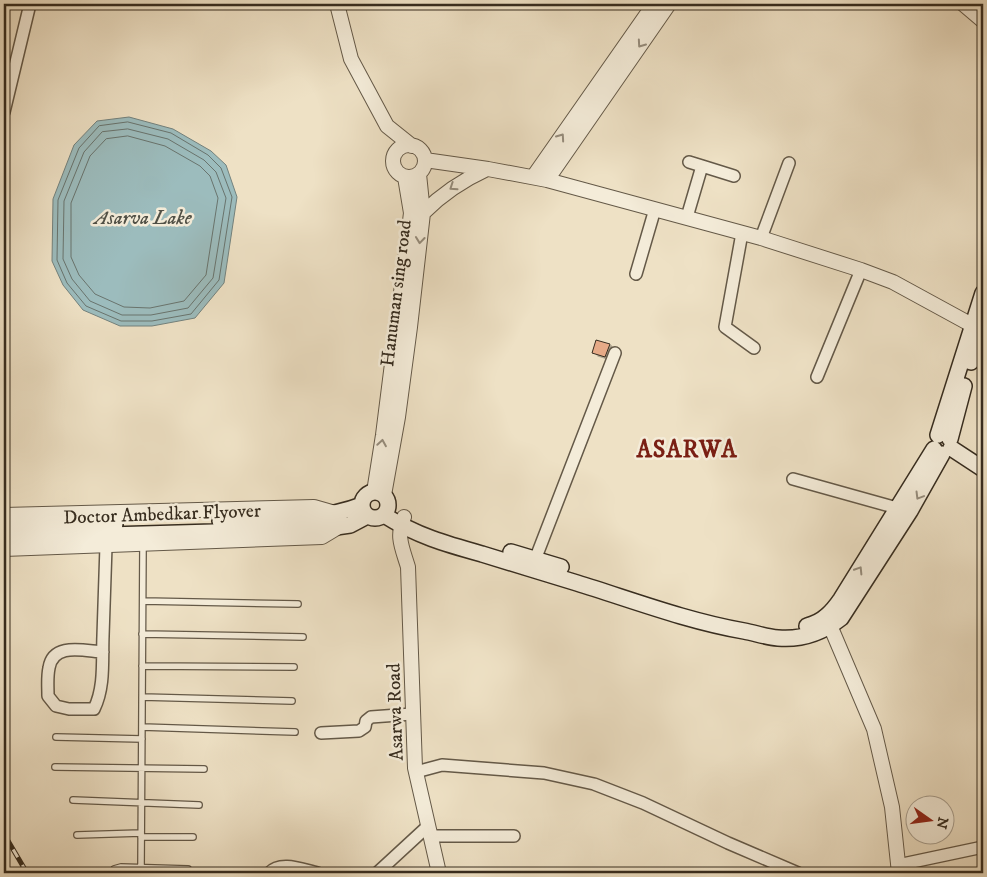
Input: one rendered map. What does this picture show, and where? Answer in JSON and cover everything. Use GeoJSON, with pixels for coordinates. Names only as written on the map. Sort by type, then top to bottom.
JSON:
{"type":"FeatureCollection","features":[{"type":"Feature","properties":{"kind":"main road"},"geometry":{"type":"LineString","coordinates":[[329,521],[350,525],[364,510],[367,495],[383,502],[406,524],[437,542],[533,564],[704,618],[777,638],[799,638],[815,634],[829,621],[841,618],[850,605],[910,511],[943,445],[963,389],[980,328],[983,293]]}},
{"type":"Feature","properties":{"kind":"main road"},"geometry":{"type":"LineString","coordinates":[[943,445],[983,469]]}},
{"type":"Feature","properties":{"kind":"main road"},"geometry":{"type":"LineString","coordinates":[[829,621],[832,611],[897,508],[943,445]]}},
{"type":"Feature","properties":{"kind":"main road"},"geometry":{"type":"LineString","coordinates":[[364,510],[376,518],[383,502]]}},
{"type":"Feature","properties":{"kind":"main road","name":"Doctor Ambedkar Flyover"},"geometry":{"type":"LineString","coordinates":[[4,528],[329,521]]}},
{"type":"Feature","properties":{"kind":"main road","name":"Doctor Ambedkar Flyover"},"geometry":{"type":"LineString","coordinates":[[4,538],[329,521]]}},
{"type":"Feature","properties":{"kind":"street"},"geometry":{"type":"LineString","coordinates":[[4,112],[30,4]]}},
{"type":"Feature","properties":{"kind":"street"},"geometry":{"type":"LineString","coordinates":[[337,4],[351,59],[387,126],[395,156],[394,166],[396,171],[404,177],[419,174],[425,166],[425,160],[421,151],[387,126]]}},
{"type":"Feature","properties":{"kind":"street"},"geometry":{"type":"LineString","coordinates":[[540,179],[654,4]]}},
{"type":"Feature","properties":{"kind":"street"},"geometry":{"type":"LineString","coordinates":[[540,179],[669,4]]}},
{"type":"Feature","properties":{"kind":"street"},"geometry":{"type":"LineString","coordinates":[[963,4],[983,21]]}},
{"type":"Feature","properties":{"kind":"street"},"geometry":{"type":"LineString","coordinates":[[395,156],[402,148],[412,146]]}},
{"type":"Feature","properties":{"kind":"street"},"geometry":{"type":"LineString","coordinates":[[425,160],[540,179],[761,238],[893,282],[980,328]]}},
{"type":"Feature","properties":{"kind":"street"},"geometry":{"type":"LineString","coordinates":[[689,162],[734,176]]}},
{"type":"Feature","properties":{"kind":"street"},"geometry":{"type":"LineString","coordinates":[[761,238],[789,163]]}},
{"type":"Feature","properties":{"kind":"street"},"geometry":{"type":"LineString","coordinates":[[687,217],[702,166]]}},
{"type":"Feature","properties":{"kind":"street"},"geometry":{"type":"LineString","coordinates":[[423,212],[453,187],[488,169]]}},
{"type":"Feature","properties":{"kind":"street","name":"Hanuman sing road"},"geometry":{"type":"LineString","coordinates":[[383,502],[398,417],[400,355],[423,212],[419,174]]}},
{"type":"Feature","properties":{"kind":"street"},"geometry":{"type":"LineString","coordinates":[[383,502],[383,435],[400,355],[411,213],[404,177]]}},
{"type":"Feature","properties":{"kind":"street"},"geometry":{"type":"LineString","coordinates":[[636,274],[655,209]]}},
{"type":"Feature","properties":{"kind":"street"},"geometry":{"type":"LineString","coordinates":[[742,233],[726,327],[754,348]]}},
{"type":"Feature","properties":{"kind":"street"},"geometry":{"type":"LineString","coordinates":[[817,377],[860,270]]}},
{"type":"Feature","properties":{"kind":"street"},"geometry":{"type":"LineString","coordinates":[[533,564],[615,353]]}},
{"type":"Feature","properties":{"kind":"street"},"geometry":{"type":"LineString","coordinates":[[793,479],[897,508]]}},
{"type":"Feature","properties":{"kind":"street"},"geometry":{"type":"LineString","coordinates":[[4,515],[314,507],[329,521],[322,537],[4,549]]}},
{"type":"Feature","properties":{"kind":"street","name":"Asarwa Road"},"geometry":{"type":"LineString","coordinates":[[406,524],[407,541],[402,548],[408,567],[412,714],[416,772],[439,873]]}},
{"type":"Feature","properties":{"kind":"street"},"geometry":{"type":"LineString","coordinates":[[103,652],[64,650],[53,656],[49,667],[48,696],[56,706],[69,709],[94,709],[100,698],[103,652],[106,546]]}},
{"type":"Feature","properties":{"kind":"street"},"geometry":{"type":"LineString","coordinates":[[829,621],[874,729],[892,807],[899,869],[983,848]]}},
{"type":"Feature","properties":{"kind":"street"},"geometry":{"type":"LineString","coordinates":[[321,733],[360,731],[371,717],[412,714]]}},
{"type":"Feature","properties":{"kind":"street"},"geometry":{"type":"LineString","coordinates":[[416,772],[442,765],[544,772],[594,784],[642,803],[798,873]]}},
{"type":"Feature","properties":{"kind":"street"},"geometry":{"type":"LineString","coordinates":[[377,873],[429,831],[514,836]]}},
{"type":"Feature","properties":{"kind":"street"},"geometry":{"type":"LineString","coordinates":[[269,873],[275,867],[283,866],[318,873]]}},
{"type":"Feature","properties":{"kind":"lane"},"geometry":{"type":"LineString","coordinates":[[141,868],[143,544]]}},
{"type":"Feature","properties":{"kind":"lane"},"geometry":{"type":"LineString","coordinates":[[143,601],[298,604]]}},
{"type":"Feature","properties":{"kind":"lane"},"geometry":{"type":"LineString","coordinates":[[142,634],[303,637]]}},
{"type":"Feature","properties":{"kind":"lane"},"geometry":{"type":"LineString","coordinates":[[142,666],[294,667]]}},
{"type":"Feature","properties":{"kind":"lane"},"geometry":{"type":"LineString","coordinates":[[142,697],[292,701]]}},
{"type":"Feature","properties":{"kind":"lane"},"geometry":{"type":"LineString","coordinates":[[142,727],[295,732]]}},
{"type":"Feature","properties":{"kind":"lane"},"geometry":{"type":"LineString","coordinates":[[56,736],[142,739]]}},
{"type":"Feature","properties":{"kind":"lane"},"geometry":{"type":"LineString","coordinates":[[55,767],[204,769]]}},
{"type":"Feature","properties":{"kind":"lane"},"geometry":{"type":"LineString","coordinates":[[73,800],[199,805]]}},
{"type":"Feature","properties":{"kind":"lane"},"geometry":{"type":"LineString","coordinates":[[77,835],[193,837]]}},
{"type":"Feature","properties":{"kind":"lane"},"geometry":{"type":"LineString","coordinates":[[112,873],[114,869],[121,867],[188,869]]}},
{"type":"Feature","properties":{"kind":"water","name":"Asarva Lake"},"geometry":{"type":"Polygon","coordinates":[[[129,117],[173,129],[211,151],[226,165],[237,197],[224,283],[195,318],[152,326],[120,326],[83,310],[63,285],[52,261],[53,199],[74,145],[97,121],[129,117]]]}},
{"type":"Feature","properties":{"kind":"building"},"geometry":{"type":"Polygon","coordinates":[[[596,340],[610,344],[605,357],[592,353],[596,340]]]}},
{"type":"Feature","properties":{"kind":"railway"},"geometry":{"type":"LineString","coordinates":[[4,834],[27,873]]}},
{"type":"Feature","properties":{"kind":"district","name":"ASARWA"},"geometry":{"type":"Point","coordinates":[687,449]}}]}
